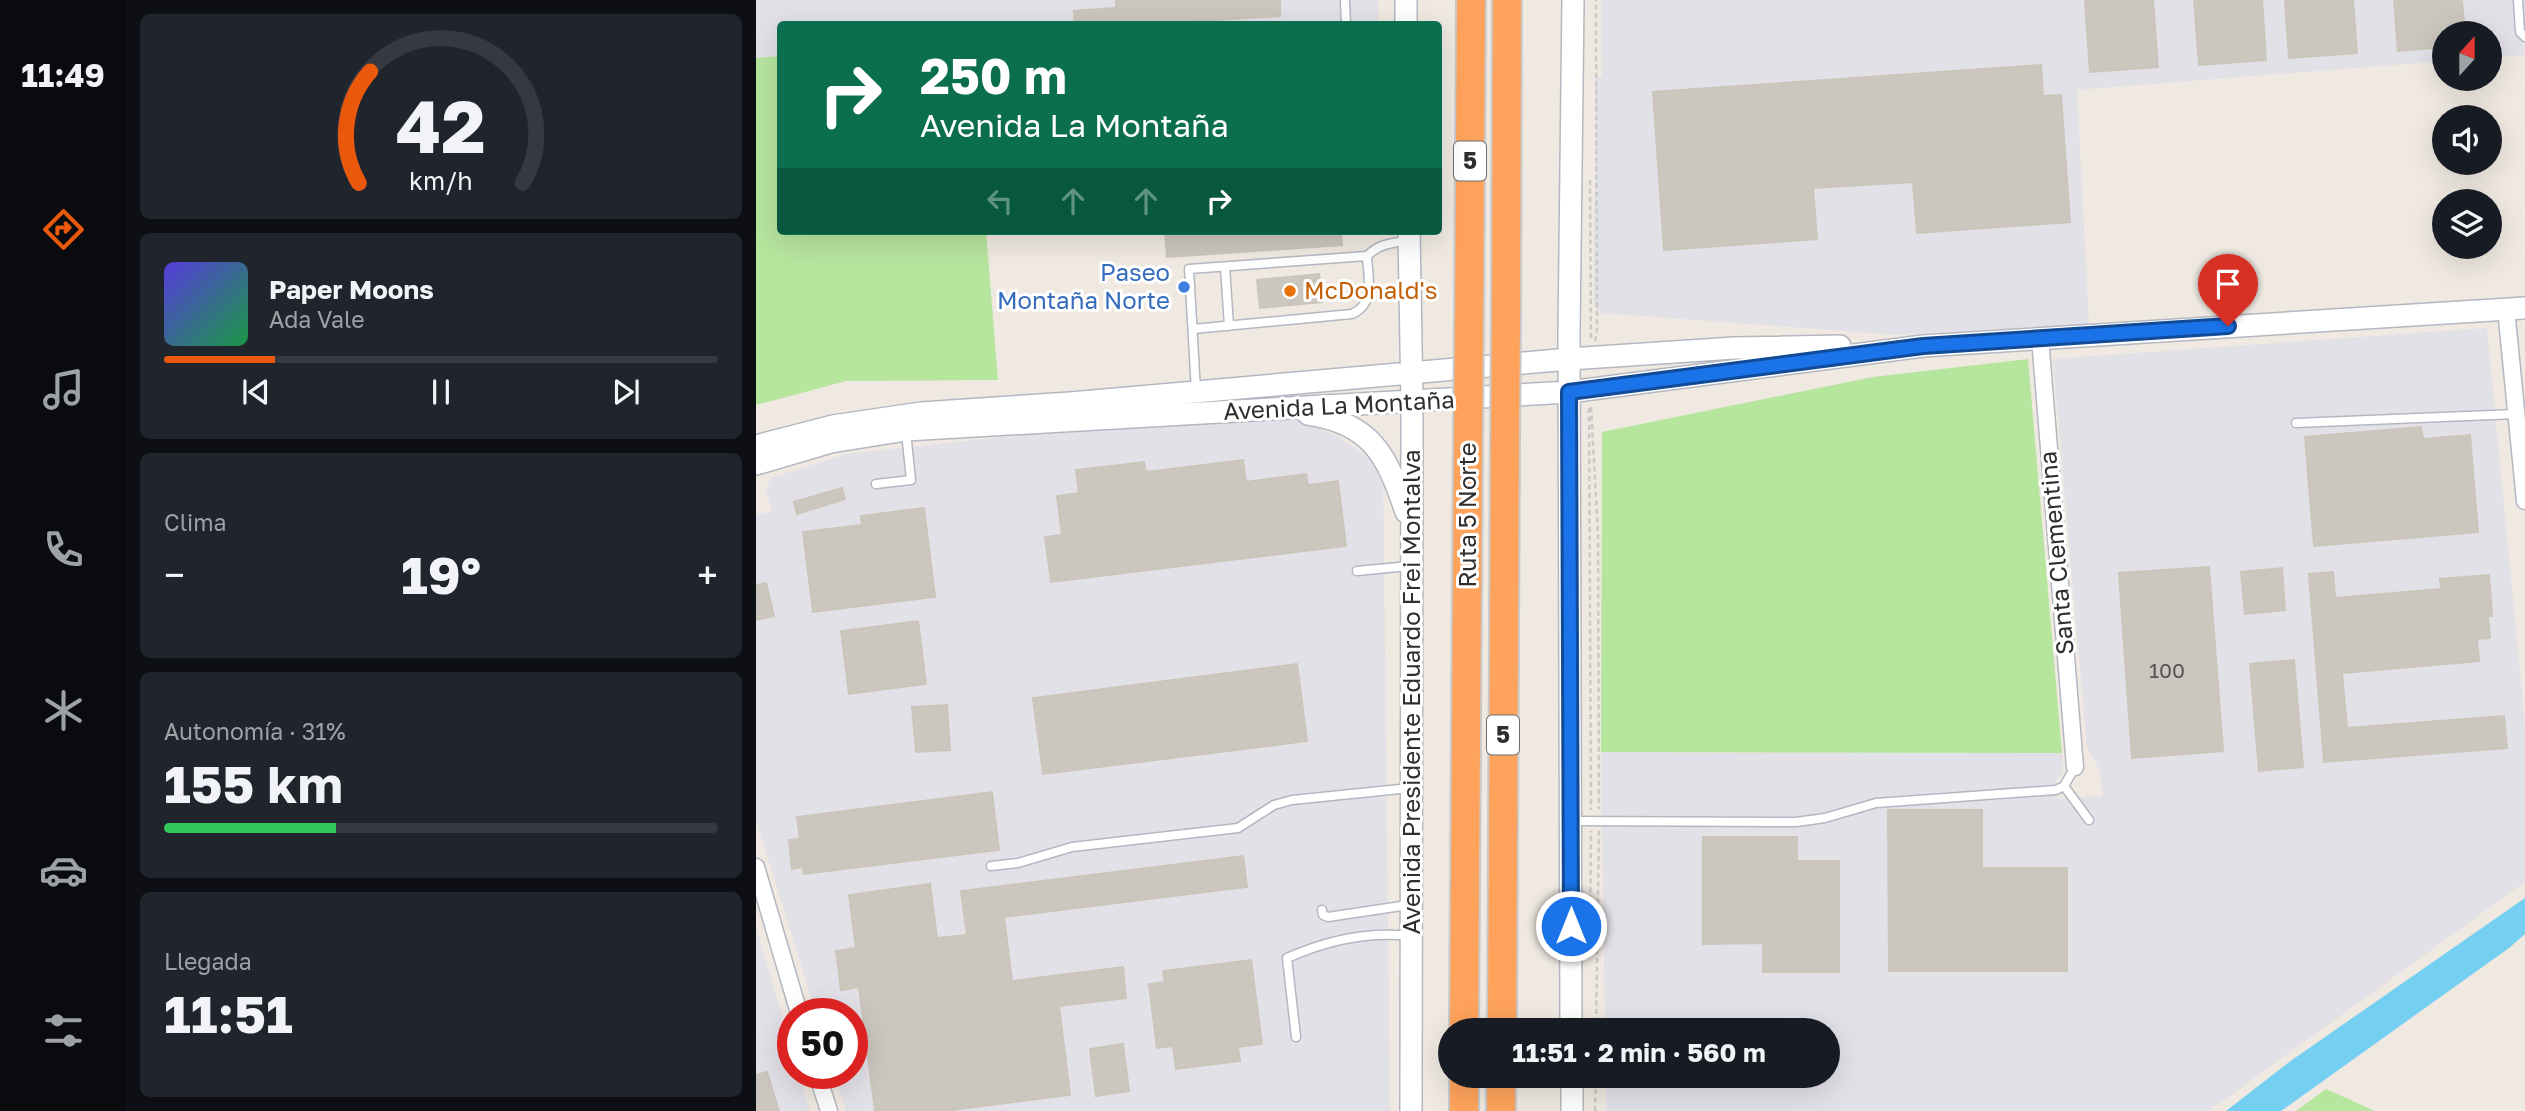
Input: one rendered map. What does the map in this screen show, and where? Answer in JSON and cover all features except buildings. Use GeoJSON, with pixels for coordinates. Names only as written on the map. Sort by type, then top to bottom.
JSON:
{"type":"FeatureCollection","features":[{"type":"Feature","properties":{"kind":"highway","name":"Ruta 5 Norte"},"geometry":{"type":"LineString","coordinates":[[1464,1018],[1471,0]]}},
{"type":"Feature","properties":{"kind":"highway","name":"Ruta 5 Norte"},"geometry":{"type":"LineString","coordinates":[[1502,1018],[1507,0]]}},
{"type":"Feature","properties":{"kind":"highway"},"geometry":{"type":"LineString","coordinates":[[1464,1088],[1464,1111]]}},
{"type":"Feature","properties":{"kind":"highway"},"geometry":{"type":"LineString","coordinates":[[1501,1088],[1501,1111]]}},
{"type":"Feature","properties":{"kind":"main road"},"geometry":{"type":"LineString","coordinates":[[1406,0],[1406,21]]}},
{"type":"Feature","properties":{"kind":"main road"},"geometry":{"type":"LineString","coordinates":[[1572,1018],[1586,821],[1573,0]]}},
{"type":"Feature","properties":{"kind":"main road","name":"Avenida Presidente Eduardo Frei Montalva"},"geometry":{"type":"LineString","coordinates":[[1410,236],[1411,1111]]}},
{"type":"Feature","properties":{"kind":"main road","name":"Avenida La Montaña"},"geometry":{"type":"LineString","coordinates":[[756,464],[831,442],[906,429],[1579,391],[1923,346],[2515,308]]}},
{"type":"Feature","properties":{"kind":"main road","name":"Avenida La Montaña"},"geometry":{"type":"LineString","coordinates":[[756,446],[834,426],[891,416],[1070,404],[1580,358],[1787,346],[1923,346]]}},
{"type":"Feature","properties":{"kind":"main road"},"geometry":{"type":"LineString","coordinates":[[1268,410],[1326,418],[1362,433],[1385,458],[1412,529]]}},
{"type":"Feature","properties":{"kind":"main road"},"geometry":{"type":"LineString","coordinates":[[1572,1088],[1572,1111]]}},
{"type":"Feature","properties":{"kind":"street"},"geometry":{"type":"LineString","coordinates":[[2515,308],[2516,414],[2525,501]]}},
{"type":"Feature","properties":{"kind":"street","name":"Santa Clementina"},"geometry":{"type":"LineString","coordinates":[[2040,338],[2075,767]]}},
{"type":"Feature","properties":{"kind":"street"},"geometry":{"type":"LineString","coordinates":[[756,867],[795,998]]}},
{"type":"Feature","properties":{"kind":"street"},"geometry":{"type":"LineString","coordinates":[[822,1089],[829,1111]]}},
{"type":"Feature","properties":{"kind":"lane"},"geometry":{"type":"LineString","coordinates":[[2518,0],[2520,32],[2525,37]]}},
{"type":"Feature","properties":{"kind":"lane"},"geometry":{"type":"LineString","coordinates":[[1346,2],[1346,21]]}},
{"type":"Feature","properties":{"kind":"lane"},"geometry":{"type":"LineString","coordinates":[[1196,391],[1189,269],[1367,256],[1377,247],[1410,236]]}},
{"type":"Feature","properties":{"kind":"lane"},"geometry":{"type":"LineString","coordinates":[[1193,329],[1352,314],[1359,311],[1370,295],[1367,256]]}},
{"type":"Feature","properties":{"kind":"lane"},"geometry":{"type":"LineString","coordinates":[[1225,267],[1229,326]]}},
{"type":"Feature","properties":{"kind":"lane"},"geometry":{"type":"LineString","coordinates":[[2297,423],[2516,414]]}},
{"type":"Feature","properties":{"kind":"lane"},"geometry":{"type":"LineString","coordinates":[[876,484],[911,480],[906,429]]}},
{"type":"Feature","properties":{"kind":"lane"},"geometry":{"type":"LineString","coordinates":[[1357,571],[1412,565]]}},
{"type":"Feature","properties":{"kind":"lane"},"geometry":{"type":"LineString","coordinates":[[1586,821],[1796,822],[1825,818],[1875,803],[2048,792],[2064,786],[2075,767]]}},
{"type":"Feature","properties":{"kind":"lane"},"geometry":{"type":"LineString","coordinates":[[2064,786],[2089,820]]}},
{"type":"Feature","properties":{"kind":"lane"},"geometry":{"type":"LineString","coordinates":[[991,866],[1018,863],[1072,847],[1238,828],[1274,804],[1292,800],[1412,788]]}},
{"type":"Feature","properties":{"kind":"lane"},"geometry":{"type":"LineString","coordinates":[[1322,910],[1323,915],[1328,917],[1411,905]]}},
{"type":"Feature","properties":{"kind":"lane"},"geometry":{"type":"LineString","coordinates":[[1296,1037],[1287,958],[1313,946],[1349,938],[1411,936]]}},
{"type":"Feature","properties":{"kind":"path"},"geometry":{"type":"LineString","coordinates":[[1580,358],[1597,331],[1596,0]]}},
{"type":"Feature","properties":{"kind":"path"},"geometry":{"type":"LineString","coordinates":[[1579,391],[1590,947]]}},
{"type":"Feature","properties":{"kind":"path"},"geometry":{"type":"LineString","coordinates":[[1579,391],[1598,533],[1586,821],[1595,1018]]}},
{"type":"Feature","properties":{"kind":"path"},"geometry":{"type":"LineString","coordinates":[[1595,1111],[1596,1088]]}},
{"type":"Feature","properties":{"kind":"shaded area"},"geometry":{"type":"Polygon","coordinates":[[[756,0],[1378,0],[1378,21],[777,21],[777,56],[756,58],[756,0]]]}},
{"type":"Feature","properties":{"kind":"shaded area"},"geometry":{"type":"Polygon","coordinates":[[[1601,0],[2525,0],[2525,55],[2502,56],[2502,21],[2432,21],[2432,62],[2077,90],[2089,324],[1897,335],[1601,313],[1594,305],[1595,77],[1602,77],[1601,0]]]}},
{"type":"Feature","properties":{"kind":"shaded area"},"geometry":{"type":"Polygon","coordinates":[[[2487,328],[2525,724],[2525,882],[2209,1111],[1606,1111],[1606,1088],[1840,1088],[1840,1018],[1605,1018],[1601,752],[2062,753],[2063,772],[2056,780],[2058,799],[2103,796],[2099,769],[2087,748],[2053,359],[2487,328]]]}},
{"type":"Feature","properties":{"kind":"shaded area"},"geometry":{"type":"Polygon","coordinates":[[[1297,419],[1337,436],[1383,467],[1390,1111],[846,1111],[840,1089],[868,1089],[868,998],[811,998],[756,820],[756,515],[772,511],[766,490],[771,478],[846,454],[1039,433],[1297,419]]]}},
{"type":"Feature","properties":{"kind":"shaded area"},"geometry":{"type":"Polygon","coordinates":[[[756,928],[777,998],[777,1089],[804,1089],[810,1111],[756,1111],[756,928]]]}},
{"type":"Feature","properties":{"kind":"green space"},"geometry":{"type":"Polygon","coordinates":[[[777,56],[777,235],[986,235],[998,380],[846,381],[756,405],[756,58],[777,56]]]}},
{"type":"Feature","properties":{"kind":"green space"},"geometry":{"type":"Polygon","coordinates":[[[2028,359],[2062,753],[1601,752],[1602,432],[1873,377],[2028,359]]]}},
{"type":"Feature","properties":{"kind":"green space"},"geometry":{"type":"Polygon","coordinates":[[[2326,1089],[2375,1111],[2296,1111],[2326,1089]]]}},
{"type":"Feature","properties":{"kind":"water"},"geometry":{"type":"Polygon","coordinates":[[[2525,898],[2525,934],[2509,948],[2281,1111],[2226,1111],[2292,1060],[2525,898]]]}},
{"type":"Feature","properties":{"kind":"place","name":"Paseo Montaña Norte"},"geometry":{"type":"Point","coordinates":[1184,287]}},
{"type":"Feature","properties":{"kind":"place","name":"McDonald's"},"geometry":{"type":"Point","coordinates":[1290,291]}},
{"type":"Feature","properties":{"kind":"route"},"geometry":{"type":"LineString","coordinates":[[1571,926],[1569,392],[1923,346],[2228,326]]}}]}
